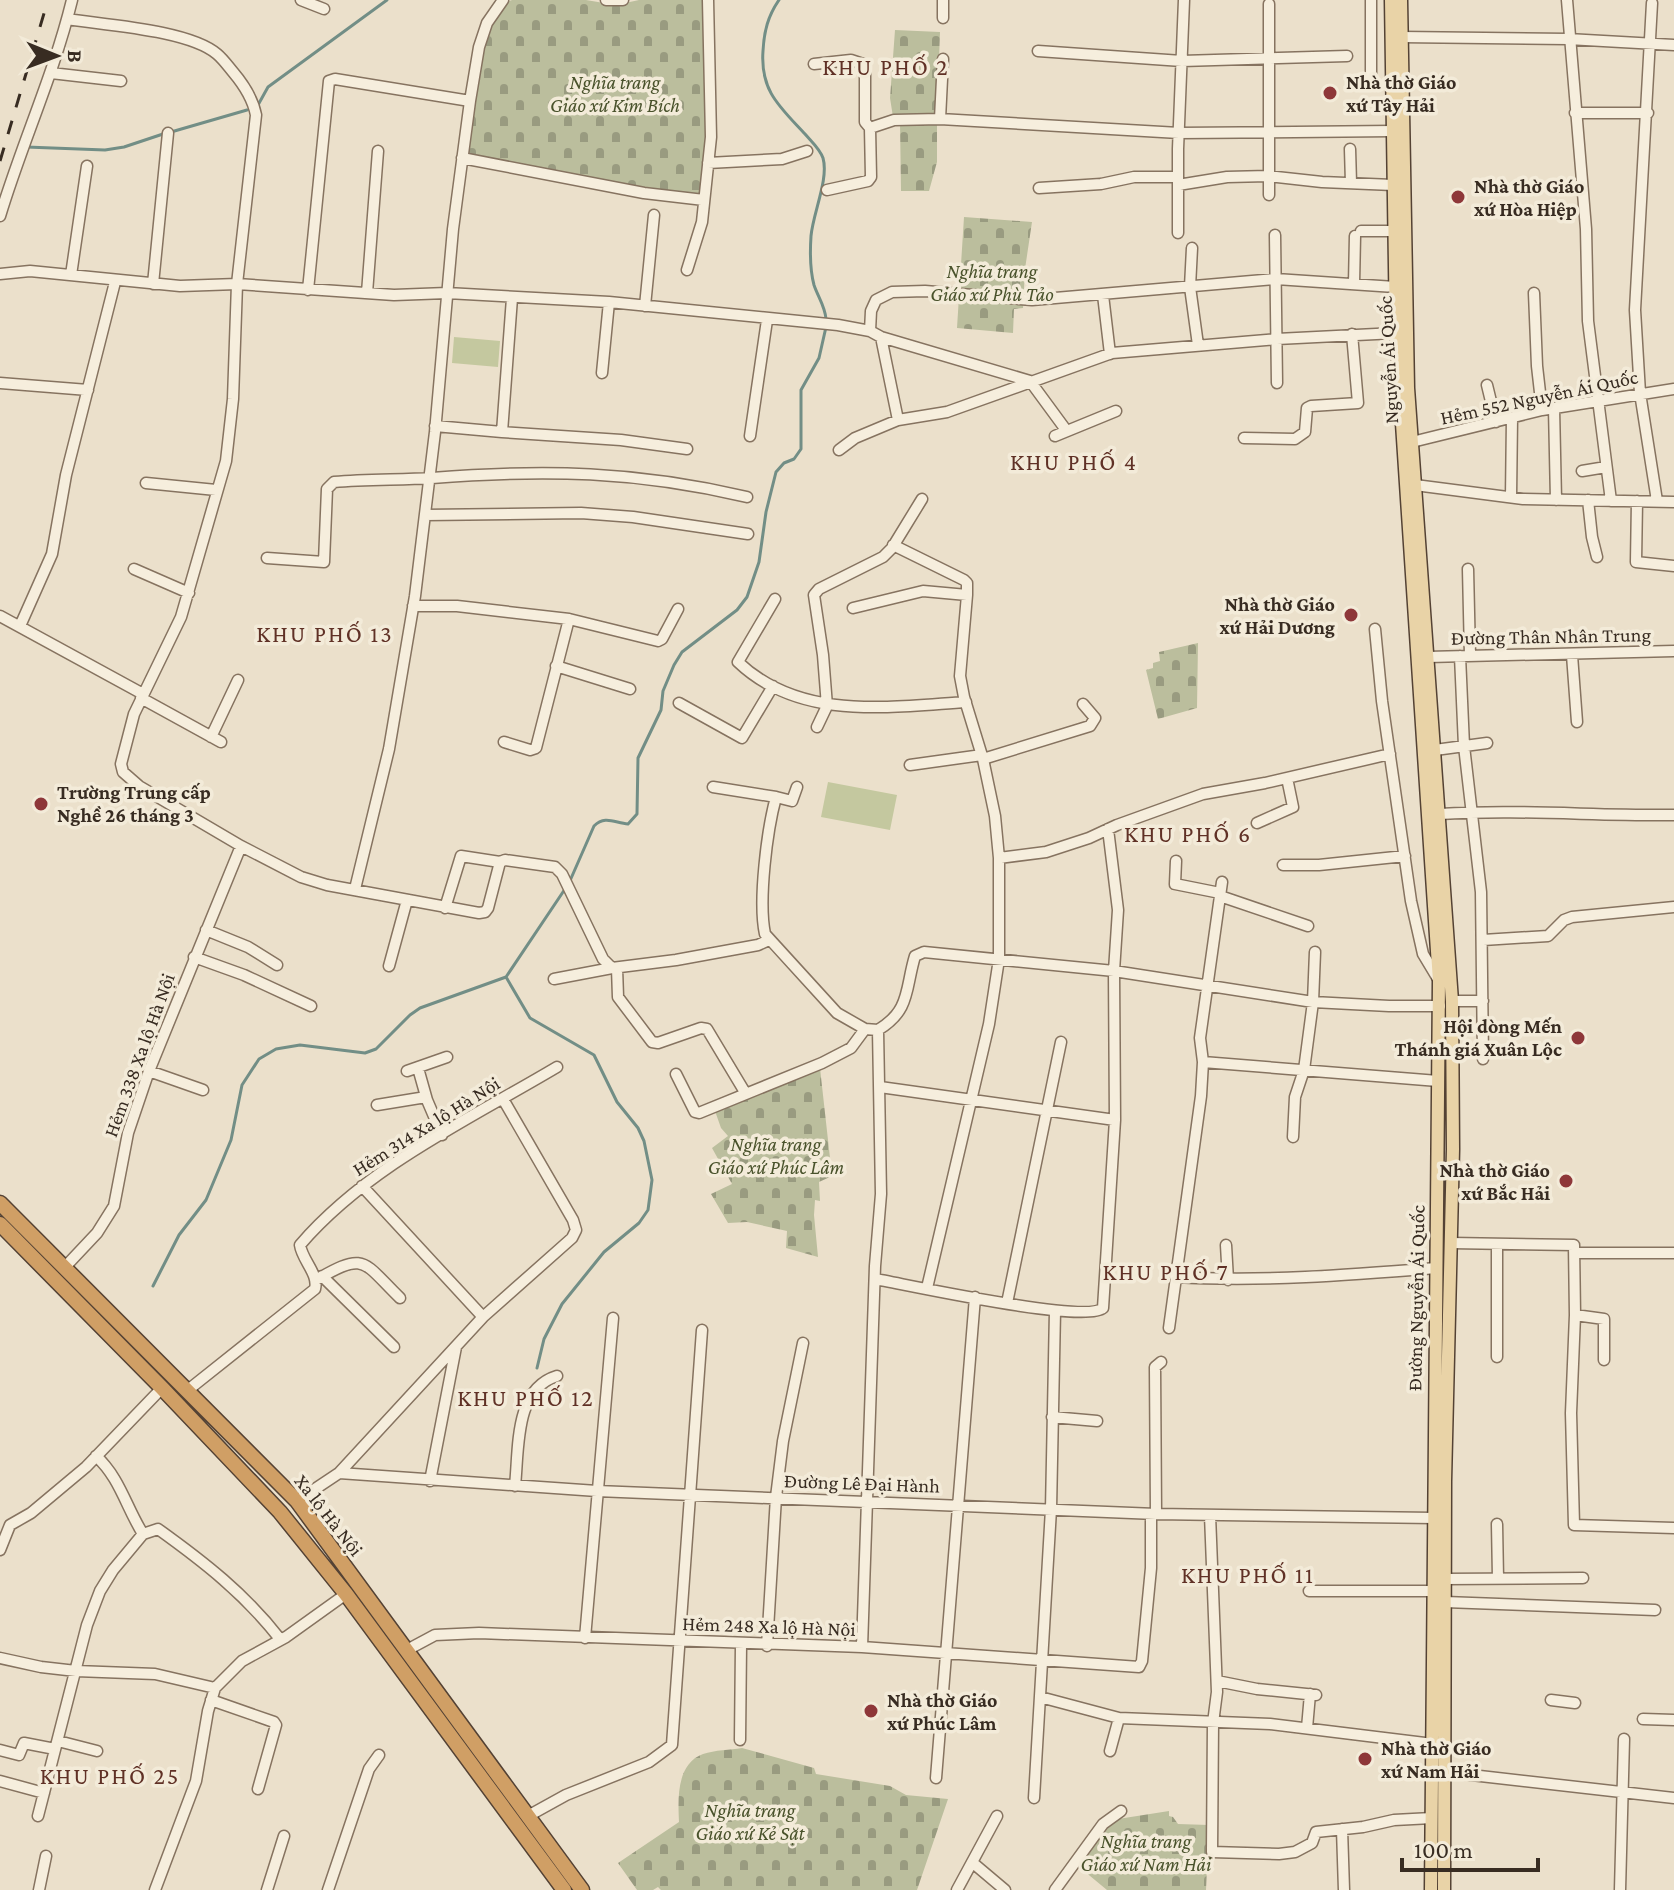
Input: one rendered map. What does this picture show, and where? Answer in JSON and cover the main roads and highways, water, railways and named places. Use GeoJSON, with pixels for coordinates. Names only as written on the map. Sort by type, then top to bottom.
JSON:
{"type":"FeatureCollection","features":[{"type":"Feature","properties":{"kind":"highway","name":"Xa lộ Hà Nội"},"geometry":{"type":"LineString","coordinates":[[0,1203],[297,1501],[407,1650],[522,1820]]}},
{"type":"Feature","properties":{"kind":"highway","name":"Xa lộ Hà Nội"},"geometry":{"type":"LineString","coordinates":[[0,1224],[280,1512],[542,1847],[582,1890]]}},
{"type":"Feature","properties":{"kind":"highway","name":"Xa lộ Hà Nội"},"geometry":{"type":"LineString","coordinates":[[542,1847],[564,1890]]}},
{"type":"Feature","properties":{"kind":"main road","name":"Nguyễn Ái Quốc"},"geometry":{"type":"LineString","coordinates":[[1391,0],[1395,319],[1401,333],[1412,442],[1428,657],[1424,715]]}},
{"type":"Feature","properties":{"kind":"main road","name":"Nguyễn Ái Quốc"},"geometry":{"type":"LineString","coordinates":[[1401,0],[1401,333],[1424,715]]}},
{"type":"Feature","properties":{"kind":"main road","name":"Đường Nguyễn Ái Quốc"},"geometry":{"type":"LineString","coordinates":[[1424,715],[1435,750],[1440,814],[1451,1243],[1444,1890]]}},
{"type":"Feature","properties":{"kind":"main road","name":"Đường Nguyễn Ái Quốc"},"geometry":{"type":"LineString","coordinates":[[1424,715],[1439,981],[1446,1003],[1438,1081],[1431,1890]]}},
{"type":"Feature","properties":{"kind":"main road"},"geometry":{"type":"LineString","coordinates":[[1436,1242],[1451,1243]]}},
{"type":"Feature","properties":{"kind":"waterway"},"geometry":{"type":"LineString","coordinates":[[258,105],[268,87],[387,0]]}},
{"type":"Feature","properties":{"kind":"waterway"},"geometry":{"type":"LineString","coordinates":[[779,0],[766,30],[763,65],[768,88],[823,158],[824,176],[812,227],[810,254],[814,285],[826,319]]}},
{"type":"Feature","properties":{"kind":"waterway"},"geometry":{"type":"LineString","coordinates":[[171,132],[247,110]]}},
{"type":"Feature","properties":{"kind":"waterway"},"geometry":{"type":"LineString","coordinates":[[26,147],[105,150],[163,134]]}},
{"type":"Feature","properties":{"kind":"waterway"},"geometry":{"type":"LineString","coordinates":[[569,883],[594,826],[606,820],[628,824],[637,814],[638,758],[661,710],[663,691],[682,652],[737,610],[747,597],[759,562],[766,512],[776,472],[784,463],[794,459],[801,449],[801,390],[819,358],[826,327]]}},
{"type":"Feature","properties":{"kind":"waterway"},"geometry":{"type":"LineString","coordinates":[[537,1368],[544,1339],[562,1304],[604,1252],[639,1223],[648,1210],[652,1180],[644,1141],[638,1128],[617,1102],[594,1055],[530,1018],[506,977],[565,889]]}},
{"type":"Feature","properties":{"kind":"waterway"},"geometry":{"type":"LineString","coordinates":[[153,1286],[179,1235],[206,1200],[231,1140],[242,1085],[259,1059],[276,1049],[300,1045],[365,1053],[376,1049],[420,1008],[506,977]]}},
{"type":"Feature","properties":{"kind":"railway"},"geometry":{"type":"LineString","coordinates":[[0,161],[48,0]]}},
{"type":"Feature","properties":{"kind":"place","name":"Nhà thờ Giáo xứ Tây Hải"},"geometry":{"type":"Point","coordinates":[1330,93]}},
{"type":"Feature","properties":{"kind":"place","name":"Nhà thờ Giáo xứ Hòa Hiệp"},"geometry":{"type":"Point","coordinates":[1458,197]}},
{"type":"Feature","properties":{"kind":"place","name":"Nhà thờ Giáo xứ Hải Dương"},"geometry":{"type":"Point","coordinates":[1351,615]}},
{"type":"Feature","properties":{"kind":"place","name":"Trường Trung cấp Nghề 26 tháng 3"},"geometry":{"type":"Point","coordinates":[41,804]}},
{"type":"Feature","properties":{"kind":"place","name":"Hội dòng Mến Thánh giá Xuân Lộc"},"geometry":{"type":"Point","coordinates":[1578,1038]}},
{"type":"Feature","properties":{"kind":"place","name":"Nhà thờ Giáo xứ Bắc Hải"},"geometry":{"type":"Point","coordinates":[1566,1181]}},
{"type":"Feature","properties":{"kind":"place","name":"Nhà thờ Giáo xứ Phúc Lâm"},"geometry":{"type":"Point","coordinates":[871,1711]}},
{"type":"Feature","properties":{"kind":"place","name":"Nhà thờ Giáo xứ Nam Hải"},"geometry":{"type":"Point","coordinates":[1365,1759]}},
{"type":"Feature","properties":{"kind":"district","name":"KHU PHỐ 2"},"geometry":{"type":"Point","coordinates":[886,67]}},
{"type":"Feature","properties":{"kind":"district","name":"KHU PHỐ 4"},"geometry":{"type":"Point","coordinates":[1074,462]}},
{"type":"Feature","properties":{"kind":"district","name":"KHU PHỐ 13"},"geometry":{"type":"Point","coordinates":[325,634]}},
{"type":"Feature","properties":{"kind":"district","name":"KHU PHỐ 6"},"geometry":{"type":"Point","coordinates":[1188,834]}},
{"type":"Feature","properties":{"kind":"district","name":"KHU PHỐ 7"},"geometry":{"type":"Point","coordinates":[1166,1272]}},
{"type":"Feature","properties":{"kind":"district","name":"KHU PHỐ 12"},"geometry":{"type":"Point","coordinates":[526,1398]}},
{"type":"Feature","properties":{"kind":"district","name":"KHU PHỐ 11"},"geometry":{"type":"Point","coordinates":[1248,1575]}},
{"type":"Feature","properties":{"kind":"district","name":"KHU PHỐ 25"},"geometry":{"type":"Point","coordinates":[110,1776]}},
{"type":"Feature","properties":{"kind":"park label","name":"Nghĩa trang Giáo xứ Kim Bích"},"geometry":{"type":"Point","coordinates":[615,94]}},
{"type":"Feature","properties":{"kind":"park label","name":"Nghĩa trang Giáo xứ Phù Tảo"},"geometry":{"type":"Point","coordinates":[992,282]}},
{"type":"Feature","properties":{"kind":"park label","name":"Nghĩa trang Giáo xứ Phúc Lâm"},"geometry":{"type":"Point","coordinates":[776,1156]}},
{"type":"Feature","properties":{"kind":"park label","name":"Nghĩa trang Giáo xứ Kẻ Sặt"},"geometry":{"type":"Point","coordinates":[750,1822]}},
{"type":"Feature","properties":{"kind":"park label","name":"Nghĩa trang Giáo xứ Nam Hải"},"geometry":{"type":"Point","coordinates":[1146,1852]}}]}
